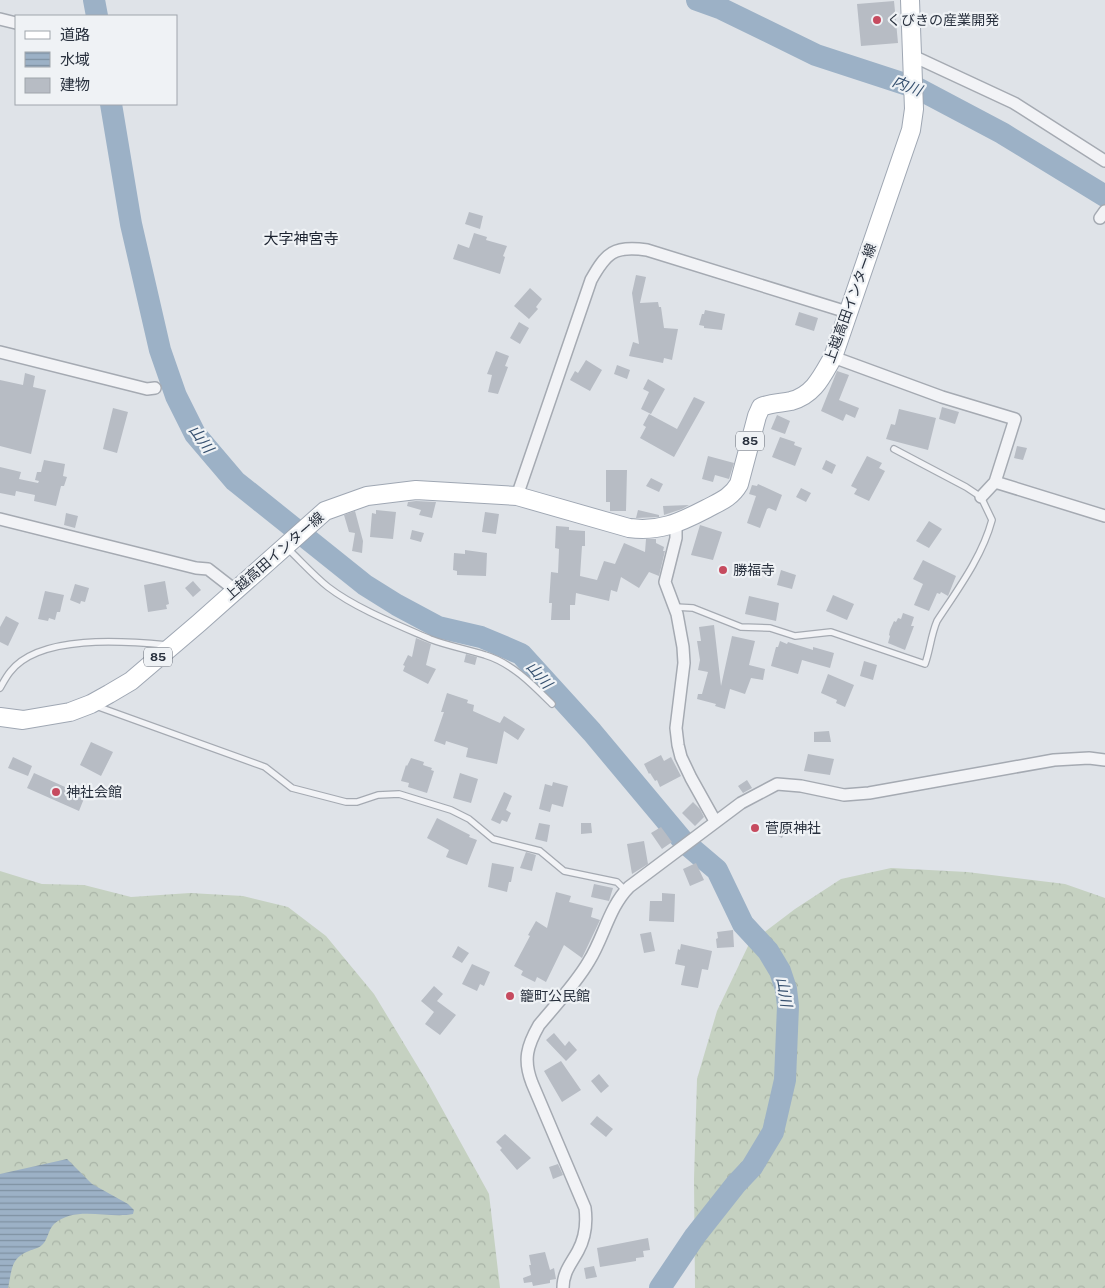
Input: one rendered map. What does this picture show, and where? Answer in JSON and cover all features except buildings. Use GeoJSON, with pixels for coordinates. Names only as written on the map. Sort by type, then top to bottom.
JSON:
{"type":"FeatureCollection","features":[{"type":"Feature","properties":{"kind":"main road","name":"上越高田インター線"},"geometry":{"type":"LineString","coordinates":[[0,717],[23,720],[70,712],[91,704],[131,681],[325,511],[367,496],[416,490],[517,496],[629,528],[644,530],[676,524],[726,499],[734,493],[739,484],[761,407],[806,395],[814,389],[833,357],[911,130],[914,109],[910,0]]}},
{"type":"Feature","properties":{"kind":"street"},"geometry":{"type":"LineString","coordinates":[[0,19],[15,23]]}},
{"type":"Feature","properties":{"kind":"street"},"geometry":{"type":"LineString","coordinates":[[913,56],[1014,103],[1105,161]]}},
{"type":"Feature","properties":{"kind":"street"},"geometry":{"type":"LineString","coordinates":[[517,496],[591,280],[601,262],[612,252],[630,247],[647,250],[847,312]]}},
{"type":"Feature","properties":{"kind":"street"},"geometry":{"type":"LineString","coordinates":[[0,352],[147,389],[155,388]]}},
{"type":"Feature","properties":{"kind":"street"},"geometry":{"type":"LineString","coordinates":[[833,357],[942,397],[1015,419],[995,482],[981,497]]}},
{"type":"Feature","properties":{"kind":"street"},"geometry":{"type":"LineString","coordinates":[[995,482],[1105,516]]}},
{"type":"Feature","properties":{"kind":"street"},"geometry":{"type":"LineString","coordinates":[[0,519],[196,568],[208,569],[235,590]]}},
{"type":"Feature","properties":{"kind":"street"},"geometry":{"type":"LineString","coordinates":[[676,524],[676,538],[665,582],[680,628],[684,663],[676,728],[678,745],[681,757],[691,778],[715,821]]}},
{"type":"Feature","properties":{"kind":"street"},"geometry":{"type":"LineString","coordinates":[[563,1288],[565,1274],[582,1242],[586,1214],[581,1196],[527,1071],[527,1054],[539,1025],[588,963],[604,932],[610,915],[620,896],[626,890],[742,802],[777,784],[801,786],[844,796],[1054,760],[1089,758],[1105,760]]}},
{"type":"Feature","properties":{"kind":"lane"},"geometry":{"type":"LineString","coordinates":[[673,607],[693,608],[741,628],[770,628],[795,636],[831,632],[924,664],[929,652],[933,631],[980,552],[988,535],[992,520],[981,497],[894,448]]}},
{"type":"Feature","properties":{"kind":"lane"},"geometry":{"type":"LineString","coordinates":[[287,544],[328,588],[377,615],[432,640],[451,647],[487,655],[507,665],[532,684],[552,704]]}},
{"type":"Feature","properties":{"kind":"lane"},"geometry":{"type":"LineString","coordinates":[[0,688],[10,671],[25,658],[44,651],[104,641],[172,645]]}},
{"type":"Feature","properties":{"kind":"lane"},"geometry":{"type":"LineString","coordinates":[[91,704],[265,767],[292,788],[346,802],[357,802],[378,795],[398,794],[451,810],[469,819],[493,839],[540,851],[564,871],[617,882],[626,890]]}},
{"type":"Feature","properties":{"kind":"green space"},"geometry":{"type":"Polygon","coordinates":[[[891,868],[967,872],[1065,884],[1105,898],[1105,1288],[695,1288],[694,1179],[697,1079],[717,1011],[749,944],[795,909],[841,879],[891,868]]]}},
{"type":"Feature","properties":{"kind":"green space"},"geometry":{"type":"Polygon","coordinates":[[[0,871],[42,884],[84,885],[131,897],[190,893],[243,896],[288,907],[326,936],[374,994],[429,1085],[489,1194],[500,1288],[0,1288],[0,871]]]}},
{"type":"Feature","properties":{"kind":"water"},"geometry":{"type":"Polygon","coordinates":[[[67,1159],[92,1184],[128,1204],[134,1210],[133,1214],[82,1214],[62,1218],[52,1226],[42,1245],[18,1257],[11,1271],[8,1288],[0,1288],[0,1174],[67,1159]]]}},
{"type":"Feature","properties":{"kind":"waterway","name":"山川"},"geometry":{"type":"LineString","coordinates":[[94,0],[97,15]]}},
{"type":"Feature","properties":{"kind":"waterway","name":"内川"},"geometry":{"type":"LineString","coordinates":[[697,0],[722,9],[816,55],[917,88],[1002,133],[1105,196]]}},
{"type":"Feature","properties":{"kind":"waterway","name":"山川"},"geometry":{"type":"LineString","coordinates":[[111,105],[131,224],[160,350],[176,396],[195,434],[235,481],[365,585],[438,627],[481,637],[521,654],[592,732],[684,842],[717,870],[743,924],[768,951],[780,971],[786,989],[788,1006],[785,1080],[773,1132],[752,1167],[736,1184],[695,1236],[660,1288]]}},
{"type":"Feature","properties":{"kind":"place","name":"くびきの産業開発"},"geometry":{"type":"Point","coordinates":[877,20]}},
{"type":"Feature","properties":{"kind":"place","name":"勝福寺"},"geometry":{"type":"Point","coordinates":[723,570]}},
{"type":"Feature","properties":{"kind":"place","name":"神社会館"},"geometry":{"type":"Point","coordinates":[56,792]}},
{"type":"Feature","properties":{"kind":"place","name":"菅原神社"},"geometry":{"type":"Point","coordinates":[755,828]}},
{"type":"Feature","properties":{"kind":"place","name":"籠町公民館"},"geometry":{"type":"Point","coordinates":[510,996]}},
{"type":"Feature","properties":{"kind":"district","name":"大字神宮寺"},"geometry":{"type":"Point","coordinates":[301,239]}}]}
